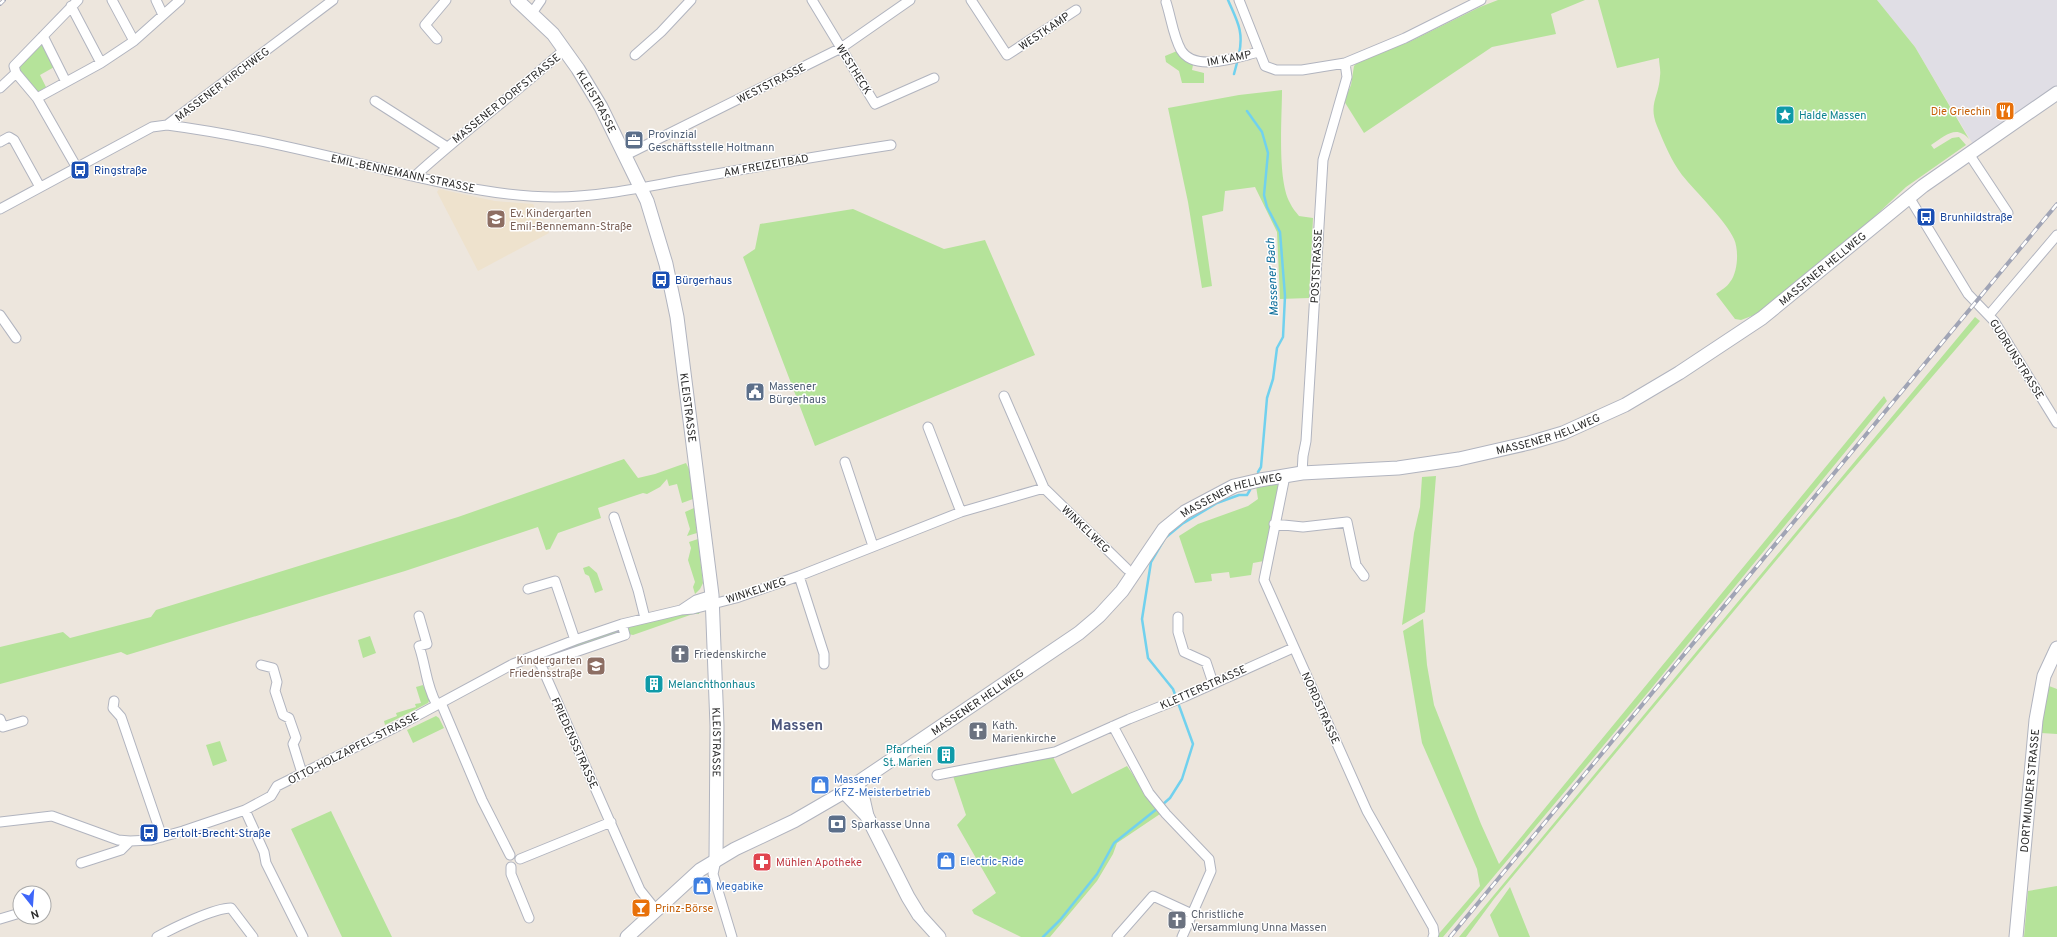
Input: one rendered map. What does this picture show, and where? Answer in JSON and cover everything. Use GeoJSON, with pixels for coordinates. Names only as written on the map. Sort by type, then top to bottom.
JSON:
{"type":"FeatureCollection","features":[{"type":"Feature","properties":{"kind":"main road","name":"KLEISTRASSE"},"geometry":{"type":"LineString","coordinates":[[517,0],[532,13],[565,49],[601,107],[626,155],[642,188],[655,223],[677,317],[712,600],[717,726],[716,860]]}},
{"type":"Feature","properties":{"kind":"main road","name":"MASSENER HELLWEG"},"geometry":{"type":"LineString","coordinates":[[627,937],[696,874],[716,860],[794,821],[844,792],[1064,644],[1091,623],[1122,591],[1164,529],[1185,512],[1234,486],[1302,473],[1398,468],[1459,459],[1553,436],[1600,418],[1679,373],[1762,318],[1909,197],[2057,93]]}},
{"type":"Feature","properties":{"kind":"main road","name":"DORTMUNDER STRASSE"},"geometry":{"type":"LineString","coordinates":[[2016,937],[2036,720],[2044,676],[2057,648]]}},
{"type":"Feature","properties":{"kind":"main road"},"geometry":{"type":"LineString","coordinates":[[856,784],[862,794],[867,816],[909,898],[921,918],[939,937]]}},
{"type":"Feature","properties":{"kind":"main road"},"geometry":{"type":"LineString","coordinates":[[844,792],[867,816]]}},
{"type":"Feature","properties":{"kind":"street"},"geometry":{"type":"LineString","coordinates":[[112,0],[134,41]]}},
{"type":"Feature","properties":{"kind":"street"},"geometry":{"type":"LineString","coordinates":[[156,0],[164,15]]}},
{"type":"Feature","properties":{"kind":"street"},"geometry":{"type":"LineString","coordinates":[[37,98],[101,63],[134,41],[180,0]]}},
{"type":"Feature","properties":{"kind":"street","name":"MASSENER KIRCHWEG"},"geometry":{"type":"LineString","coordinates":[[0,197],[2,208],[152,127],[167,125],[333,0]]}},
{"type":"Feature","properties":{"kind":"street"},"geometry":{"type":"LineString","coordinates":[[437,39],[425,25],[446,0]]}},
{"type":"Feature","properties":{"kind":"street"},"geometry":{"type":"LineString","coordinates":[[532,13],[541,0]]}},
{"type":"Feature","properties":{"kind":"street"},"geometry":{"type":"LineString","coordinates":[[635,55],[661,32],[691,0]]}},
{"type":"Feature","properties":{"kind":"street","name":"WESTHECK"},"geometry":{"type":"LineString","coordinates":[[812,0],[875,104],[934,78]]}},
{"type":"Feature","properties":{"kind":"street","name":"WESTSTRASSE"},"geometry":{"type":"LineString","coordinates":[[626,155],[841,48],[910,0]]}},
{"type":"Feature","properties":{"kind":"street","name":"WESTKAMP"},"geometry":{"type":"LineString","coordinates":[[971,0],[1007,55],[1076,10]]}},
{"type":"Feature","properties":{"kind":"street","name":"IM KAMP"},"geometry":{"type":"LineString","coordinates":[[1239,0],[1263,62],[1270,69],[1302,70],[1345,63]]}},
{"type":"Feature","properties":{"kind":"street"},"geometry":{"type":"LineString","coordinates":[[1345,63],[1405,38],[1481,0]]}},
{"type":"Feature","properties":{"kind":"street","name":"IM KAMP"},"geometry":{"type":"LineString","coordinates":[[1166,2],[1179,46],[1187,57],[1202,63],[1259,52]]}},
{"type":"Feature","properties":{"kind":"street"},"geometry":{"type":"LineString","coordinates":[[77,168],[37,98],[16,73],[14,66],[74,3],[101,63]]}},
{"type":"Feature","properties":{"kind":"street"},"geometry":{"type":"LineString","coordinates":[[43,36],[66,82]]}},
{"type":"Feature","properties":{"kind":"street","name":"MASSENER DORFSTRASSE"},"geometry":{"type":"LineString","coordinates":[[415,176],[447,147],[526,83],[565,49]]}},
{"type":"Feature","properties":{"kind":"street","name":"POSTSTRASSE"},"geometry":{"type":"LineString","coordinates":[[1302,473],[1306,441],[1323,160],[1347,78],[1345,63]]}},
{"type":"Feature","properties":{"kind":"street"},"geometry":{"type":"LineString","coordinates":[[0,88],[16,73]]}},
{"type":"Feature","properties":{"kind":"street","name":"MASSENER DORFSTRASSE"},"geometry":{"type":"LineString","coordinates":[[375,101],[447,147]]}},
{"type":"Feature","properties":{"kind":"street","name":"EMIL-BENNEMANN-STRASSE"},"geometry":{"type":"LineString","coordinates":[[167,125],[216,131],[415,176],[508,195],[556,197],[597,194],[642,188]]}},
{"type":"Feature","properties":{"kind":"street"},"geometry":{"type":"LineString","coordinates":[[0,142],[9,137],[14,140],[40,187]]}},
{"type":"Feature","properties":{"kind":"street","name":"AM FREIZEITBAD"},"geometry":{"type":"LineString","coordinates":[[642,188],[816,156],[891,145]]}},
{"type":"Feature","properties":{"kind":"street"},"geometry":{"type":"LineString","coordinates":[[1969,154],[2008,213]]}},
{"type":"Feature","properties":{"kind":"street","name":"GUDRUNSTRASSE"},"geometry":{"type":"LineString","coordinates":[[1909,197],[1968,294],[1989,315],[2057,423]]}},
{"type":"Feature","properties":{"kind":"street"},"geometry":{"type":"LineString","coordinates":[[1989,315],[2057,236]]}},
{"type":"Feature","properties":{"kind":"street"},"geometry":{"type":"LineString","coordinates":[[0,315],[16,338]]}},
{"type":"Feature","properties":{"kind":"street","name":"WINKELWEG"},"geometry":{"type":"LineString","coordinates":[[1004,396],[1044,488],[1128,569]]}},
{"type":"Feature","properties":{"kind":"street"},"geometry":{"type":"LineString","coordinates":[[928,427],[961,512]]}},
{"type":"Feature","properties":{"kind":"street"},"geometry":{"type":"LineString","coordinates":[[844,462],[873,546]]}},
{"type":"Feature","properties":{"kind":"street","name":"NORDSTRASSE"},"geometry":{"type":"LineString","coordinates":[[1285,476],[1274,524],[1264,580],[1293,648],[1368,811],[1433,927],[1433,937]]}},
{"type":"Feature","properties":{"kind":"street","name":"WINKELWEG"},"geometry":{"type":"LineString","coordinates":[[712,600],[799,576],[961,512],[1044,488]]}},
{"type":"Feature","properties":{"kind":"street"},"geometry":{"type":"LineString","coordinates":[[614,517],[638,590],[645,618]]}},
{"type":"Feature","properties":{"kind":"street"},"geometry":{"type":"LineString","coordinates":[[1274,524],[1303,527],[1347,522],[1356,565],[1364,576]]}},
{"type":"Feature","properties":{"kind":"street","name":"WINKELWEG"},"geometry":{"type":"LineString","coordinates":[[799,576],[824,654],[824,664]]}},
{"type":"Feature","properties":{"kind":"street"},"geometry":{"type":"LineString","coordinates":[[528,589],[555,581],[575,640]]}},
{"type":"Feature","properties":{"kind":"street","name":"OTTO-HOLZAPFEL-STRASSE"},"geometry":{"type":"LineString","coordinates":[[0,822],[52,816],[98,834],[130,841],[162,837],[245,810],[272,796],[277,786],[439,704],[513,664],[538,660],[575,640],[622,624],[681,610],[692,609],[712,600]]}},
{"type":"Feature","properties":{"kind":"street"},"geometry":{"type":"LineString","coordinates":[[419,616],[428,644],[419,646],[425,664],[424,669],[432,697],[439,704],[482,800],[510,855]]}},
{"type":"Feature","properties":{"kind":"street"},"geometry":{"type":"LineString","coordinates":[[1178,617],[1178,632],[1184,652],[1206,662],[1213,683]]}},
{"type":"Feature","properties":{"kind":"street"},"geometry":{"type":"LineString","coordinates":[[538,660],[625,635],[622,624]]}},
{"type":"Feature","properties":{"kind":"street","name":"KLETTERSTRASSE"},"geometry":{"type":"LineString","coordinates":[[937,775],[1055,752],[1113,726],[1184,698],[1213,683],[1293,648]]}},
{"type":"Feature","properties":{"kind":"street","name":"FRIEDENSSTRASSE"},"geometry":{"type":"LineString","coordinates":[[538,660],[640,890],[656,910]]}},
{"type":"Feature","properties":{"kind":"street"},"geometry":{"type":"LineString","coordinates":[[261,665],[273,668],[278,682],[275,691],[283,715],[289,718],[296,738],[293,744],[302,773]]}},
{"type":"Feature","properties":{"kind":"street"},"geometry":{"type":"LineString","coordinates":[[114,701],[113,708],[121,717],[162,837]]}},
{"type":"Feature","properties":{"kind":"street"},"geometry":{"type":"LineString","coordinates":[[0,719],[3,727],[23,721]]}},
{"type":"Feature","properties":{"kind":"street"},"geometry":{"type":"LineString","coordinates":[[1113,726],[1149,793],[1166,814],[1209,859],[1211,871],[1192,914],[1186,935]]}},
{"type":"Feature","properties":{"kind":"street"},"geometry":{"type":"LineString","coordinates":[[245,810],[264,852],[266,863],[304,937]]}},
{"type":"Feature","properties":{"kind":"street"},"geometry":{"type":"LineString","coordinates":[[512,867],[517,866],[520,859],[611,822]]}},
{"type":"Feature","properties":{"kind":"street"},"geometry":{"type":"LineString","coordinates":[[81,863],[121,850],[130,841]]}},
{"type":"Feature","properties":{"kind":"street"},"geometry":{"type":"LineString","coordinates":[[510,855],[516,854],[520,859]]}},
{"type":"Feature","properties":{"kind":"street"},"geometry":{"type":"LineString","coordinates":[[510,855],[507,860],[512,867],[511,874],[529,918]]}},
{"type":"Feature","properties":{"kind":"street"},"geometry":{"type":"LineString","coordinates":[[716,860],[713,874],[732,937]]}},
{"type":"Feature","properties":{"kind":"street"},"geometry":{"type":"LineString","coordinates":[[1117,937],[1153,896],[1192,914]]}},
{"type":"Feature","properties":{"kind":"street"},"geometry":{"type":"LineString","coordinates":[[157,937],[225,908],[231,908],[253,937]]}},
{"type":"Feature","properties":{"kind":"street"},"geometry":{"type":"LineString","coordinates":[[0,919],[12,915]]}},
{"type":"Feature","properties":{"kind":"shaded area"},"geometry":{"type":"Polygon","coordinates":[[[1877,0],[2057,0],[2057,87],[1974,146],[1915,47],[1877,0]]]}},
{"type":"Feature","properties":{"kind":"shaded area","name":"Ev. Kindergarten Emil-Bennemann-Straße"},"geometry":{"type":"Polygon","coordinates":[[[439,189],[495,201],[533,204],[549,233],[478,271],[437,192],[439,189]]]}},
{"type":"Feature","properties":{"kind":"green space"},"geometry":{"type":"Polygon","coordinates":[[[1498,0],[1585,0],[1551,14],[1556,34],[1492,47],[1364,133],[1344,101],[1351,85],[1354,66],[1359,60],[1409,42],[1480,7],[1498,0]]]}},
{"type":"Feature","properties":{"kind":"green space"},"geometry":{"type":"Polygon","coordinates":[[[1598,0],[1877,0],[1915,47],[1969,139],[1960,132],[1955,132],[1946,135],[1931,145],[1934,149],[1952,138],[1959,137],[1966,145],[1906,187],[1855,235],[1757,314],[1741,320],[1735,319],[1716,294],[1729,284],[1735,273],[1737,261],[1736,244],[1724,224],[1682,175],[1668,151],[1657,126],[1654,106],[1660,74],[1659,58],[1617,68],[1598,0]]]}},
{"type":"Feature","properties":{"kind":"green space"},"geometry":{"type":"Polygon","coordinates":[[[43,41],[56,66],[40,75],[46,87],[37,93],[18,71],[18,66],[43,41]]]}},
{"type":"Feature","properties":{"kind":"green space"},"geometry":{"type":"Polygon","coordinates":[[[1177,51],[1182,58],[1193,65],[1192,70],[1204,73],[1204,83],[1182,83],[1179,71],[1166,62],[1165,56],[1177,51]]]}},
{"type":"Feature","properties":{"kind":"green space"},"geometry":{"type":"Polygon","coordinates":[[[1282,90],[1281,148],[1283,180],[1286,193],[1291,205],[1299,216],[1313,218],[1309,298],[1280,299],[1277,232],[1255,187],[1225,191],[1223,211],[1202,216],[1212,286],[1202,288],[1188,202],[1168,108],[1239,95],[1282,90]]]}},
{"type":"Feature","properties":{"kind":"green space"},"geometry":{"type":"Polygon","coordinates":[[[853,209],[944,249],[985,240],[1035,355],[815,446],[743,257],[755,249],[760,224],[853,209]]]}},
{"type":"Feature","properties":{"kind":"green space"},"geometry":{"type":"Polygon","coordinates":[[[1975,317],[1980,321],[1834,491],[1494,899],[1466,937],[1459,937],[1975,317]]]}},
{"type":"Feature","properties":{"kind":"green space"},"geometry":{"type":"Polygon","coordinates":[[[1884,396],[1887,401],[1650,690],[1443,937],[1436,937],[1480,886],[1477,869],[1422,743],[1403,631],[1423,619],[1427,665],[1434,705],[1481,824],[1499,864],[1884,396]]]}},
{"type":"Feature","properties":{"kind":"green space"},"geometry":{"type":"Polygon","coordinates":[[[624,459],[638,478],[655,474],[686,463],[689,469],[693,499],[682,503],[677,484],[669,486],[667,479],[660,487],[647,494],[643,493],[598,508],[601,518],[558,533],[550,549],[546,550],[538,527],[405,571],[127,655],[121,652],[0,684],[0,647],[63,632],[70,638],[151,617],[156,610],[458,517],[624,459]]]}},
{"type":"Feature","properties":{"kind":"green space"},"geometry":{"type":"Polygon","coordinates":[[[1436,476],[1425,612],[1402,625],[1414,533],[1420,507],[1422,477],[1436,476]]]}},
{"type":"Feature","properties":{"kind":"green space"},"geometry":{"type":"Polygon","coordinates":[[[1275,482],[1279,486],[1264,561],[1253,563],[1251,575],[1230,578],[1229,572],[1211,574],[1212,581],[1195,583],[1179,536],[1198,524],[1248,506],[1258,499],[1256,486],[1275,482]]]}},
{"type":"Feature","properties":{"kind":"green space"},"geometry":{"type":"Polygon","coordinates":[[[694,508],[697,533],[687,536],[690,529],[685,512],[694,508]]]}},
{"type":"Feature","properties":{"kind":"green space"},"geometry":{"type":"Polygon","coordinates":[[[698,539],[703,583],[695,594],[693,587],[695,582],[688,560],[691,548],[689,542],[698,539]]]}},
{"type":"Feature","properties":{"kind":"green space"},"geometry":{"type":"Polygon","coordinates":[[[589,566],[597,573],[603,590],[595,593],[589,576],[585,574],[583,568],[589,566]]]}},
{"type":"Feature","properties":{"kind":"green space"},"geometry":{"type":"Polygon","coordinates":[[[700,610],[699,614],[693,614],[633,635],[628,634],[627,627],[700,610]]]}},
{"type":"Feature","properties":{"kind":"green space"},"geometry":{"type":"Polygon","coordinates":[[[618,629],[620,633],[546,657],[575,643],[618,629]]]}},
{"type":"Feature","properties":{"kind":"green space"},"geometry":{"type":"Polygon","coordinates":[[[370,636],[376,653],[363,658],[358,640],[370,636]]]}},
{"type":"Feature","properties":{"kind":"green space"},"geometry":{"type":"Polygon","coordinates":[[[423,685],[430,699],[428,703],[385,725],[384,721],[397,716],[396,713],[416,707],[415,704],[421,703],[416,687],[423,685]]]}},
{"type":"Feature","properties":{"kind":"green space"},"geometry":{"type":"Polygon","coordinates":[[[2049,686],[2057,689],[2057,734],[2041,733],[2049,686]]]}},
{"type":"Feature","properties":{"kind":"green space"},"geometry":{"type":"Polygon","coordinates":[[[436,716],[439,718],[444,728],[413,743],[407,730],[436,716]]]}},
{"type":"Feature","properties":{"kind":"green space"},"geometry":{"type":"Polygon","coordinates":[[[220,741],[227,761],[213,766],[206,745],[220,741]]]}},
{"type":"Feature","properties":{"kind":"green space"},"geometry":{"type":"Polygon","coordinates":[[[1053,757],[1072,794],[1127,766],[1160,814],[1117,843],[1113,854],[1097,881],[1050,937],[1021,937],[974,914],[972,910],[996,893],[957,825],[966,815],[953,776],[1053,757]]]}},
{"type":"Feature","properties":{"kind":"green space"},"geometry":{"type":"Polygon","coordinates":[[[331,811],[392,937],[342,937],[291,829],[331,811]]]}},
{"type":"Feature","properties":{"kind":"green space"},"geometry":{"type":"Polygon","coordinates":[[[2057,886],[2057,937],[2024,937],[2028,891],[2057,886]]]}},
{"type":"Feature","properties":{"kind":"green space"},"geometry":{"type":"Polygon","coordinates":[[[1510,887],[1530,937],[1499,937],[1490,915],[1510,887]]]}},
{"type":"Feature","properties":{"kind":"waterway","name":"Massener Bach"},"geometry":{"type":"LineString","coordinates":[[1228,0],[1239,26],[1241,39],[1239,54]]}},
{"type":"Feature","properties":{"kind":"waterway","name":"Massener Bach"},"geometry":{"type":"LineString","coordinates":[[1234,74],[1238,59]]}},
{"type":"Feature","properties":{"kind":"waterway","name":"Massener Bach"},"geometry":{"type":"LineString","coordinates":[[1247,111],[1262,132],[1268,153],[1264,195],[1267,207],[1280,232],[1285,296],[1283,337],[1277,348],[1273,379],[1267,398],[1261,467],[1258,472]]}},
{"type":"Feature","properties":{"kind":"waterway","name":"Massener Bach"},"geometry":{"type":"LineString","coordinates":[[1162,805],[1170,798],[1182,779],[1193,744],[1173,689],[1148,658],[1142,619],[1151,562],[1165,538],[1182,524],[1217,503],[1239,495],[1247,495],[1250,490]]}},
{"type":"Feature","properties":{"kind":"waterway","name":"Massener Bach"},"geometry":{"type":"LineString","coordinates":[[1043,937],[1060,920],[1097,874],[1114,843],[1158,808]]}},
{"type":"Feature","properties":{"kind":"railway"},"geometry":{"type":"LineString","coordinates":[[0,4],[4,0]]}},
{"type":"Feature","properties":{"kind":"railway"},"geometry":{"type":"LineString","coordinates":[[1450,937],[2057,204]]}},
{"type":"Feature","properties":{"kind":"place","name":"Die Griechin"},"geometry":{"type":"Point","coordinates":[2005,111]}},
{"type":"Feature","properties":{"kind":"place","name":"Halde Massen"},"geometry":{"type":"Point","coordinates":[1785,115]}},
{"type":"Feature","properties":{"kind":"place","name":"Provinzial Geschäftsstelle Holtmann"},"geometry":{"type":"Point","coordinates":[634,140]}},
{"type":"Feature","properties":{"kind":"place","name":"Ringstraße"},"geometry":{"type":"Point","coordinates":[80,170]}},
{"type":"Feature","properties":{"kind":"place","name":"Brunhildstraße"},"geometry":{"type":"Point","coordinates":[1926,217]}},
{"type":"Feature","properties":{"kind":"place","name":"Ev. Kindergarten Emil-Bennemann-Straße"},"geometry":{"type":"Point","coordinates":[496,219]}},
{"type":"Feature","properties":{"kind":"place","name":"Bürgerhaus"},"geometry":{"type":"Point","coordinates":[661,280]}},
{"type":"Feature","properties":{"kind":"place","name":"Massener Bürgerhaus"},"geometry":{"type":"Point","coordinates":[755,392]}},
{"type":"Feature","properties":{"kind":"place","name":"Friedenskirche"},"geometry":{"type":"Point","coordinates":[680,654]}},
{"type":"Feature","properties":{"kind":"place","name":"Kindergarten Friedensstraße"},"geometry":{"type":"Point","coordinates":[596,666]}},
{"type":"Feature","properties":{"kind":"place","name":"Melanchthonhaus"},"geometry":{"type":"Point","coordinates":[654,684]}},
{"type":"Feature","properties":{"kind":"place","name":"Kath. Marienkirche"},"geometry":{"type":"Point","coordinates":[978,731]}},
{"type":"Feature","properties":{"kind":"place","name":"Pfarrhein St. Marien"},"geometry":{"type":"Point","coordinates":[946,755]}},
{"type":"Feature","properties":{"kind":"place","name":"Massener KFZ-Meisterbetrieb"},"geometry":{"type":"Point","coordinates":[820,785]}},
{"type":"Feature","properties":{"kind":"place","name":"Sparkasse Unna"},"geometry":{"type":"Point","coordinates":[837,824]}},
{"type":"Feature","properties":{"kind":"place","name":"Bertolt-Brecht-Straße"},"geometry":{"type":"Point","coordinates":[149,833]}},
{"type":"Feature","properties":{"kind":"place","name":"Electric-Ride"},"geometry":{"type":"Point","coordinates":[946,861]}},
{"type":"Feature","properties":{"kind":"place","name":"Mühlen Apotheke"},"geometry":{"type":"Point","coordinates":[762,862]}},
{"type":"Feature","properties":{"kind":"place","name":"Megabike"},"geometry":{"type":"Point","coordinates":[702,886]}},
{"type":"Feature","properties":{"kind":"place","name":"Prinz-Börse"},"geometry":{"type":"Point","coordinates":[641,908]}},
{"type":"Feature","properties":{"kind":"place","name":"Christliche Versammlung Unna Massen"},"geometry":{"type":"Point","coordinates":[1177,920]}},
{"type":"Feature","properties":{"kind":"district","name":"Massen"},"geometry":{"type":"Point","coordinates":[797,725]}}]}
